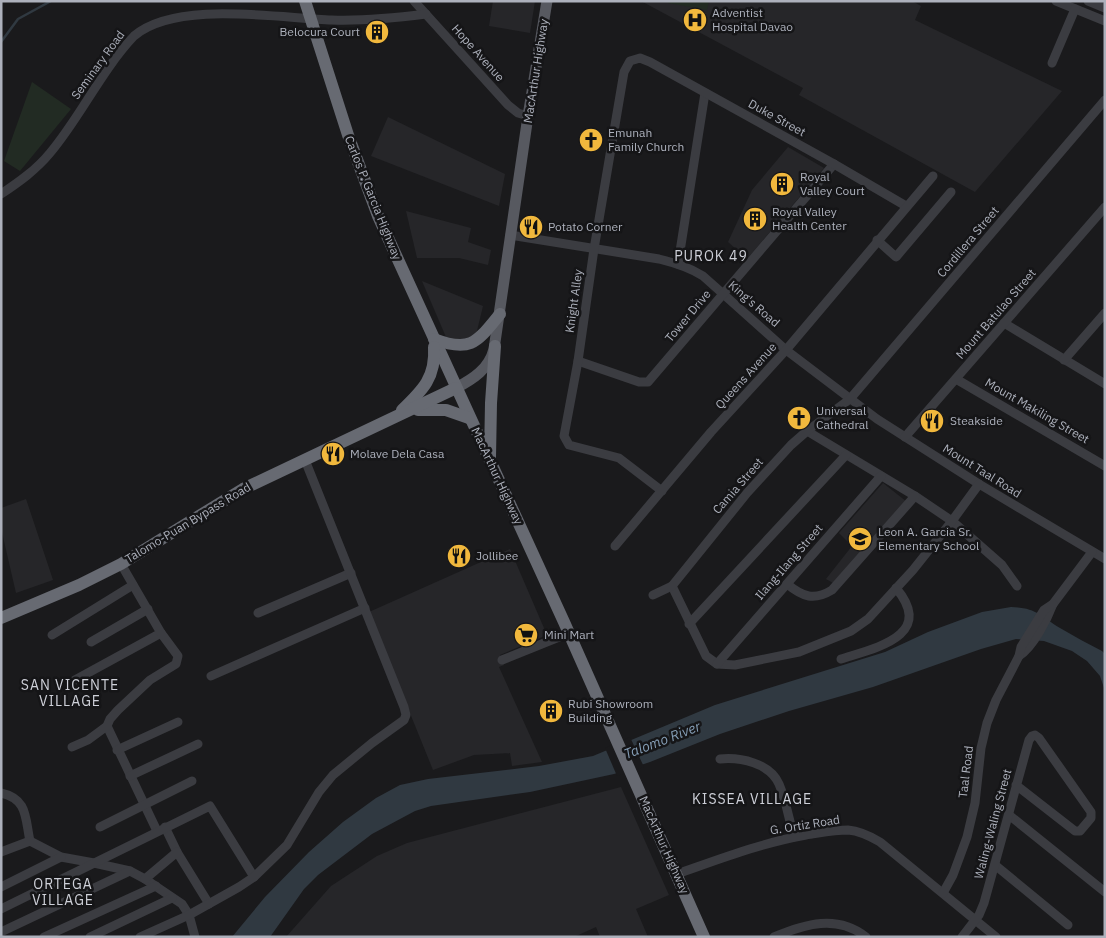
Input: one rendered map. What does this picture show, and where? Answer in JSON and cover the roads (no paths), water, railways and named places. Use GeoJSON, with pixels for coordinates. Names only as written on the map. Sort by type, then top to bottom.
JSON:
{"type":"FeatureCollection","features":[{"type":"Feature","properties":{"kind":"highway","name":"Carlos P. Garcia Highway"},"geometry":{"type":"LineString","coordinates":[[305,1],[367,188],[456,388]]}},
{"type":"Feature","properties":{"kind":"highway"},"geometry":{"type":"LineString","coordinates":[[393,418],[419,393],[430,378],[434,362],[434,339],[463,346],[471,343],[482,335],[500,314]]}},
{"type":"Feature","properties":{"kind":"highway"},"geometry":{"type":"LineString","coordinates":[[490,462],[491,403],[495,346]]}},
{"type":"Feature","properties":{"kind":"highway","name":"Talomo-Puan Bypass Road"},"geometry":{"type":"LineString","coordinates":[[1,618],[79,585],[121,564],[236,493],[456,388]]}},
{"type":"Feature","properties":{"kind":"highway","name":"MacArthur Highway"},"geometry":{"type":"LineString","coordinates":[[456,388],[569,633],[704,937]]}},
{"type":"Feature","properties":{"kind":"highway"},"geometry":{"type":"LineString","coordinates":[[408,412],[440,409],[470,418]]}},
{"type":"Feature","properties":{"kind":"main road","name":"MacArthur Highway"},"geometry":{"type":"LineString","coordinates":[[456,388],[483,370],[492,356],[495,346],[510,235],[547,1]]}},
{"type":"Feature","properties":{"kind":"street","name":"Hope Avenue"},"geometry":{"type":"LineString","coordinates":[[414,1],[508,105],[528,116]]}},
{"type":"Feature","properties":{"kind":"street"},"geometry":{"type":"LineString","coordinates":[[1056,1],[1101,19],[1104,6],[1088,1]]}},
{"type":"Feature","properties":{"kind":"street"},"geometry":{"type":"LineString","coordinates":[[1052,63],[1075,8]]}},
{"type":"Feature","properties":{"kind":"street","name":"Seminary Road"},"geometry":{"type":"LineString","coordinates":[[1,194],[28,176],[51,152],[116,57],[136,34],[146,26],[172,15],[194,10],[255,12],[354,20],[426,14]]}},
{"type":"Feature","properties":{"kind":"street","name":"Duke Street"},"geometry":{"type":"LineString","coordinates":[[634,58],[645,60],[706,92],[906,206]]}},
{"type":"Feature","properties":{"kind":"street","name":"Knight Alley"},"geometry":{"type":"LineString","coordinates":[[634,58],[626,66],[624,72],[594,249],[578,361],[564,432],[567,442],[572,446],[619,458],[662,491]]}},
{"type":"Feature","properties":{"kind":"street"},"geometry":{"type":"LineString","coordinates":[[678,264],[706,92]]}},
{"type":"Feature","properties":{"kind":"street","name":"Cordillera Street"},"geometry":{"type":"LineString","coordinates":[[850,399],[1105,100]]}},
{"type":"Feature","properties":{"kind":"street","name":"Tower Drive"},"geometry":{"type":"LineString","coordinates":[[578,361],[639,382],[648,382],[834,164]]}},
{"type":"Feature","properties":{"kind":"street","name":"Queens Avenue"},"geometry":{"type":"LineString","coordinates":[[615,546],[711,432],[786,350],[933,176]]}},
{"type":"Feature","properties":{"kind":"street"},"geometry":{"type":"LineString","coordinates":[[877,240],[896,257],[951,192]]}},
{"type":"Feature","properties":{"kind":"street","name":"Mount Batulao Street"},"geometry":{"type":"LineString","coordinates":[[905,437],[1105,207]]}},
{"type":"Feature","properties":{"kind":"street","name":"King's Road"},"geometry":{"type":"LineString","coordinates":[[510,235],[659,259],[687,267],[703,276],[786,350],[850,399]]}},
{"type":"Feature","properties":{"kind":"street"},"geometry":{"type":"LineString","coordinates":[[1064,360],[1105,313]]}},
{"type":"Feature","properties":{"kind":"street"},"geometry":{"type":"LineString","coordinates":[[1004,324],[1105,384]]}},
{"type":"Feature","properties":{"kind":"street","name":"Mount Makiling Street"},"geometry":{"type":"LineString","coordinates":[[956,378],[1105,466]]}},
{"type":"Feature","properties":{"kind":"street","name":"Camia Street"},"geometry":{"type":"LineString","coordinates":[[653,595],[672,586],[747,493],[791,445],[850,399]]}},
{"type":"Feature","properties":{"kind":"street","name":"Mount Taal Road"},"geometry":{"type":"LineString","coordinates":[[850,399],[979,484],[1105,559]]}},
{"type":"Feature","properties":{"kind":"street"},"geometry":{"type":"LineString","coordinates":[[807,431],[915,496],[952,521],[1002,565],[1018,586]]}},
{"type":"Feature","properties":{"kind":"street"},"geometry":{"type":"LineString","coordinates":[[689,624],[846,455]]}},
{"type":"Feature","properties":{"kind":"street"},"geometry":{"type":"LineString","coordinates":[[140,937],[208,904],[254,877],[287,845],[319,792],[332,775],[404,720],[406,715],[305,460]]}},
{"type":"Feature","properties":{"kind":"street","name":"Ilang-Ilang Street"},"geometry":{"type":"LineString","coordinates":[[717,664],[881,476]]}},
{"type":"Feature","properties":{"kind":"street"},"geometry":{"type":"LineString","coordinates":[[672,586],[706,656],[717,664],[735,665],[799,652],[851,632],[868,619],[913,570],[979,484]]}},
{"type":"Feature","properties":{"kind":"street"},"geometry":{"type":"LineString","coordinates":[[787,584],[797,592],[812,597],[822,596],[832,590],[915,496]]}},
{"type":"Feature","properties":{"kind":"street","name":"Taal Road"},"geometry":{"type":"LineString","coordinates":[[944,893],[959,860],[970,828],[975,803],[980,748],[996,700],[1022,652],[1049,609],[1092,552]]}},
{"type":"Feature","properties":{"kind":"street"},"geometry":{"type":"LineString","coordinates":[[72,747],[88,740],[107,726],[118,710],[150,680],[176,664],[178,656],[161,633],[121,564]]}},
{"type":"Feature","properties":{"kind":"street"},"geometry":{"type":"LineString","coordinates":[[258,613],[351,573]]}},
{"type":"Feature","properties":{"kind":"street"},"geometry":{"type":"LineString","coordinates":[[52,635],[133,585]]}},
{"type":"Feature","properties":{"kind":"street"},"geometry":{"type":"LineString","coordinates":[[841,659],[888,644],[901,636],[908,616],[907,606],[904,598],[896,588]]}},
{"type":"Feature","properties":{"kind":"street"},"geometry":{"type":"LineString","coordinates":[[211,676],[365,608]]}},
{"type":"Feature","properties":{"kind":"street"},"geometry":{"type":"LineString","coordinates":[[91,642],[148,610]]}},
{"type":"Feature","properties":{"kind":"street"},"geometry":{"type":"LineString","coordinates":[[75,680],[161,633]]}},
{"type":"Feature","properties":{"kind":"street"},"geometry":{"type":"LineString","coordinates":[[502,660],[569,633]]}},
{"type":"Feature","properties":{"kind":"street"},"geometry":{"type":"LineString","coordinates":[[117,750],[178,722]]}},
{"type":"Feature","properties":{"kind":"street"},"geometry":{"type":"LineString","coordinates":[[107,726],[144,805],[177,852],[208,904]]}},
{"type":"Feature","properties":{"kind":"street","name":"Waling-Waling Street"},"geometry":{"type":"LineString","coordinates":[[962,937],[976,919],[984,903],[1009,815],[1016,785],[1029,740],[1033,735],[1040,738],[1091,812],[1092,818],[1080,831],[1075,831],[1016,785]]}},
{"type":"Feature","properties":{"kind":"street"},"geometry":{"type":"LineString","coordinates":[[130,776],[198,744]]}},
{"type":"Feature","properties":{"kind":"street"},"geometry":{"type":"LineString","coordinates":[[720,759],[746,761],[771,772],[779,784],[794,837]]}},
{"type":"Feature","properties":{"kind":"street"},"geometry":{"type":"LineString","coordinates":[[100,827],[192,781]]}},
{"type":"Feature","properties":{"kind":"street"},"geometry":{"type":"LineString","coordinates":[[1,792],[12,795],[22,804],[30,841]]}},
{"type":"Feature","properties":{"kind":"street"},"geometry":{"type":"LineString","coordinates":[[1,909],[210,806],[254,877]]}},
{"type":"Feature","properties":{"kind":"street"},"geometry":{"type":"LineString","coordinates":[[1009,815],[1105,892]]}},
{"type":"Feature","properties":{"kind":"street","name":"G. Ortiz Road"},"geometry":{"type":"LineString","coordinates":[[677,874],[754,847],[794,837],[849,830],[871,836],[944,893],[996,937]]}},
{"type":"Feature","properties":{"kind":"street"},"geometry":{"type":"LineString","coordinates":[[1,852],[30,841],[61,857],[94,862],[130,871],[182,904],[189,914],[195,937]]}},
{"type":"Feature","properties":{"kind":"street"},"geometry":{"type":"LineString","coordinates":[[145,879],[177,852]]}},
{"type":"Feature","properties":{"kind":"street"},"geometry":{"type":"LineString","coordinates":[[1,887],[61,857]]}},
{"type":"Feature","properties":{"kind":"street"},"geometry":{"type":"LineString","coordinates":[[995,865],[1068,926]]}},
{"type":"Feature","properties":{"kind":"street"},"geometry":{"type":"LineString","coordinates":[[1,932],[130,871]]}},
{"type":"Feature","properties":{"kind":"street"},"geometry":{"type":"LineString","coordinates":[[44,937],[156,886]]}},
{"type":"Feature","properties":{"kind":"street"},"geometry":{"type":"LineString","coordinates":[[90,937],[172,898]]}},
{"type":"Feature","properties":{"kind":"street"},"geometry":{"type":"LineString","coordinates":[[774,937],[801,926],[820,922],[830,922],[852,928],[866,937]]}},
{"type":"Feature","properties":{"kind":"street"},"geometry":{"type":"LineString","coordinates":[[801,926],[806,937]]}},
{"type":"Feature","properties":{"kind":"water","name":"Talomo River"},"geometry":{"type":"Polygon","coordinates":[[[1011,607],[1027,609],[1038,613],[1060,628],[1102,651],[1105,654],[1105,691],[1100,676],[1087,661],[1072,651],[1044,641],[1016,639],[981,649],[873,687],[789,711],[720,734],[614,774],[530,792],[431,806],[415,811],[372,834],[318,875],[304,889],[270,937],[232,937],[265,897],[309,852],[343,822],[376,798],[400,785],[428,779],[539,766],[593,756],[715,705],[885,652],[928,632],[982,612],[1011,607]]]}},
{"type":"Feature","properties":{"kind":"waterway"},"geometry":{"type":"LineString","coordinates":[[1,42],[18,19],[51,1]]}},
{"type":"Feature","properties":{"kind":"place","name":"Adventist Hospital Davao"},"geometry":{"type":"Point","coordinates":[695,20]}},
{"type":"Feature","properties":{"kind":"place","name":"Belocura Court"},"geometry":{"type":"Point","coordinates":[377,32]}},
{"type":"Feature","properties":{"kind":"place","name":"Emunah Family Church"},"geometry":{"type":"Point","coordinates":[591,140]}},
{"type":"Feature","properties":{"kind":"place","name":"Royal Valley Court"},"geometry":{"type":"Point","coordinates":[782,184]}},
{"type":"Feature","properties":{"kind":"place","name":"Royal Valley Health Center"},"geometry":{"type":"Point","coordinates":[755,219]}},
{"type":"Feature","properties":{"kind":"place","name":"Potato Corner"},"geometry":{"type":"Point","coordinates":[531,227]}},
{"type":"Feature","properties":{"kind":"place","name":"Universal Cathedral"},"geometry":{"type":"Point","coordinates":[799,418]}},
{"type":"Feature","properties":{"kind":"place","name":"Steakside"},"geometry":{"type":"Point","coordinates":[932,421]}},
{"type":"Feature","properties":{"kind":"place","name":"Molave Dela Casa"},"geometry":{"type":"Point","coordinates":[333,454]}},
{"type":"Feature","properties":{"kind":"place","name":"Leon A. Garcia Sr. Elementary School"},"geometry":{"type":"Point","coordinates":[860,539]}},
{"type":"Feature","properties":{"kind":"place","name":"Jollibee"},"geometry":{"type":"Point","coordinates":[459,556]}},
{"type":"Feature","properties":{"kind":"place","name":"Mini Mart"},"geometry":{"type":"Point","coordinates":[526,635]}},
{"type":"Feature","properties":{"kind":"place","name":"Rubi Showroom Building"},"geometry":{"type":"Point","coordinates":[551,711]}},
{"type":"Feature","properties":{"kind":"district","name":"PUROK 49"},"geometry":{"type":"Point","coordinates":[711,256]}},
{"type":"Feature","properties":{"kind":"district","name":"SAN VICENTE VILLAGE"},"geometry":{"type":"Point","coordinates":[70,694]}},
{"type":"Feature","properties":{"kind":"district","name":"KISSEA VILLAGE"},"geometry":{"type":"Point","coordinates":[752,799]}},
{"type":"Feature","properties":{"kind":"district","name":"ORTEGA VILLAGE"},"geometry":{"type":"Point","coordinates":[63,892]}}]}
